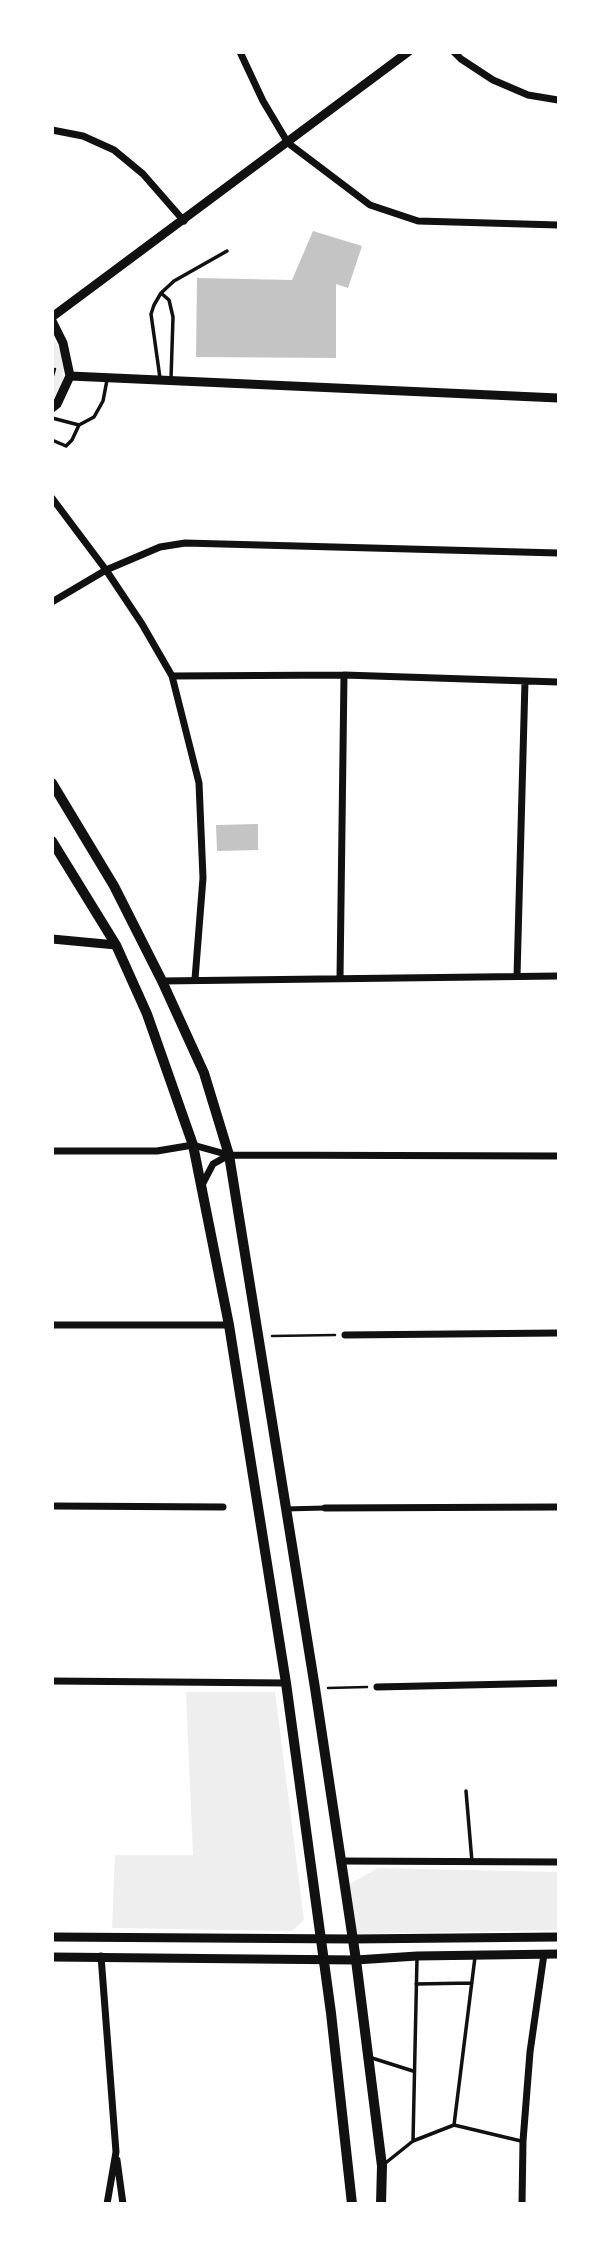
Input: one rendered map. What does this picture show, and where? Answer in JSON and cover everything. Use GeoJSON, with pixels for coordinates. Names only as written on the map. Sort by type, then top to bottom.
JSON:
{"type":"FeatureCollection","features":[{"type":"Feature","properties":{"kind":"main road"},"geometry":{"type":"LineString","coordinates":[[52,783],[114,886],[162,981],[204,1073],[229,1155],[356,1960],[382,2166],[381,2203]]}},
{"type":"Feature","properties":{"kind":"main road"},"geometry":{"type":"LineString","coordinates":[[52,841],[116,945],[147,1014],[193,1145],[229,1325],[286,1683],[324,1960],[352,2203]]}},
{"type":"Feature","properties":{"kind":"street"},"geometry":{"type":"LineString","coordinates":[[240,52],[263,101],[288,143],[370,205],[418,221],[558,225]]}},
{"type":"Feature","properties":{"kind":"street"},"geometry":{"type":"LineString","coordinates":[[52,408],[57,404],[70,376],[63,343],[52,319],[408,52]]}},
{"type":"Feature","properties":{"kind":"street"},"geometry":{"type":"LineString","coordinates":[[454,52],[492,80],[528,94],[558,100]]}},
{"type":"Feature","properties":{"kind":"street"},"geometry":{"type":"LineString","coordinates":[[52,130],[83,136],[114,150],[143,174],[184,221]]}},
{"type":"Feature","properties":{"kind":"street"},"geometry":{"type":"LineString","coordinates":[[70,376],[558,398]]}},
{"type":"Feature","properties":{"kind":"street"},"geometry":{"type":"LineString","coordinates":[[52,498],[106,570],[172,676],[199,783],[203,878],[195,979]]}},
{"type":"Feature","properties":{"kind":"street"},"geometry":{"type":"LineString","coordinates":[[52,602],[106,570],[160,547],[185,543],[558,553]]}},
{"type":"Feature","properties":{"kind":"street"},"geometry":{"type":"LineString","coordinates":[[172,676],[344,676],[558,682]]}},
{"type":"Feature","properties":{"kind":"street"},"geometry":{"type":"LineString","coordinates":[[340,978],[344,676]]}},
{"type":"Feature","properties":{"kind":"street"},"geometry":{"type":"LineString","coordinates":[[517,976],[525,681]]}},
{"type":"Feature","properties":{"kind":"street"},"geometry":{"type":"LineString","coordinates":[[52,939],[116,945]]}},
{"type":"Feature","properties":{"kind":"street"},"geometry":{"type":"LineString","coordinates":[[162,981],[558,976]]}},
{"type":"Feature","properties":{"kind":"street"},"geometry":{"type":"LineString","coordinates":[[52,1151],[157,1151],[193,1145],[229,1155],[558,1156]]}},
{"type":"Feature","properties":{"kind":"street"},"geometry":{"type":"LineString","coordinates":[[201,1187],[213,1164],[229,1155]]}},
{"type":"Feature","properties":{"kind":"street"},"geometry":{"type":"LineString","coordinates":[[52,1325],[229,1325]]}},
{"type":"Feature","properties":{"kind":"street"},"geometry":{"type":"LineString","coordinates":[[345,1335],[558,1333]]}},
{"type":"Feature","properties":{"kind":"street"},"geometry":{"type":"LineString","coordinates":[[52,1506],[223,1507]]}},
{"type":"Feature","properties":{"kind":"street"},"geometry":{"type":"LineString","coordinates":[[285,1509],[558,1507]]}},
{"type":"Feature","properties":{"kind":"street"},"geometry":{"type":"LineString","coordinates":[[52,1681],[286,1683]]}},
{"type":"Feature","properties":{"kind":"street"},"geometry":{"type":"LineString","coordinates":[[377,1687],[558,1683]]}},
{"type":"Feature","properties":{"kind":"street"},"geometry":{"type":"LineString","coordinates":[[340,1861],[558,1862]]}},
{"type":"Feature","properties":{"kind":"street"},"geometry":{"type":"LineString","coordinates":[[52,1937],[558,1937]]}},
{"type":"Feature","properties":{"kind":"street"},"geometry":{"type":"LineString","coordinates":[[522,2203],[523,2141],[530,2052],[544,1954]]}},
{"type":"Feature","properties":{"kind":"street"},"geometry":{"type":"LineString","coordinates":[[52,1957],[356,1960],[417,1956],[558,1954]]}},
{"type":"Feature","properties":{"kind":"street"},"geometry":{"type":"LineString","coordinates":[[101,1956],[116,2152],[123,2203]]}},
{"type":"Feature","properties":{"kind":"street"},"geometry":{"type":"LineString","coordinates":[[107,2203],[116,2152]]}},
{"type":"Feature","properties":{"kind":"lane"},"geometry":{"type":"LineString","coordinates":[[161,380],[151,314],[161,293],[174,281],[227,251]]}},
{"type":"Feature","properties":{"kind":"lane"},"geometry":{"type":"LineString","coordinates":[[161,293],[169,300],[173,317],[171,381]]}},
{"type":"Feature","properties":{"kind":"lane"},"geometry":{"type":"LineString","coordinates":[[52,440],[66,446],[79,425],[93,417],[103,401],[107,378]]}},
{"type":"Feature","properties":{"kind":"lane"},"geometry":{"type":"LineString","coordinates":[[52,418],[79,425]]}},
{"type":"Feature","properties":{"kind":"lane"},"geometry":{"type":"LineString","coordinates":[[466,1791],[472,1862]]}},
{"type":"Feature","properties":{"kind":"lane"},"geometry":{"type":"LineString","coordinates":[[413,2141],[417,1956]]}},
{"type":"Feature","properties":{"kind":"lane"},"geometry":{"type":"LineString","coordinates":[[454,2125],[475,1956]]}},
{"type":"Feature","properties":{"kind":"lane"},"geometry":{"type":"LineString","coordinates":[[416,1984],[472,1983]]}},
{"type":"Feature","properties":{"kind":"lane"},"geometry":{"type":"LineString","coordinates":[[369,2057],[413,2071]]}},
{"type":"Feature","properties":{"kind":"lane"},"geometry":{"type":"LineString","coordinates":[[382,2166],[413,2141],[454,2125],[523,2141]]}},
{"type":"Feature","properties":{"kind":"path"},"geometry":{"type":"LineString","coordinates":[[258,1336],[345,1335]]}},
{"type":"Feature","properties":{"kind":"path"},"geometry":{"type":"LineString","coordinates":[[315,1689],[377,1687]]}},
{"type":"Feature","properties":{"kind":"shaded area"},"geometry":{"type":"Polygon","coordinates":[[[52,335],[64,359],[63,385],[53,398],[52,335]]]}},
{"type":"Feature","properties":{"kind":"shaded area"},"geometry":{"type":"Polygon","coordinates":[[[186,1692],[275,1692],[304,1920],[292,1931],[112,1928],[115,1855],[193,1855],[186,1692]]]}},
{"type":"Feature","properties":{"kind":"shaded area"},"geometry":{"type":"Polygon","coordinates":[[[378,1868],[558,1872],[558,1930],[354,1934],[346,1886],[378,1868]]]}},
{"type":"Feature","properties":{"kind":"building"},"geometry":{"type":"Polygon","coordinates":[[[313,231],[362,246],[348,288],[336,284],[336,358],[196,357],[197,278],[292,280],[313,231]]]}},
{"type":"Feature","properties":{"kind":"building"},"geometry":{"type":"Polygon","coordinates":[[[258,824],[258,850],[217,851],[216,825],[258,824]]]}}]}
